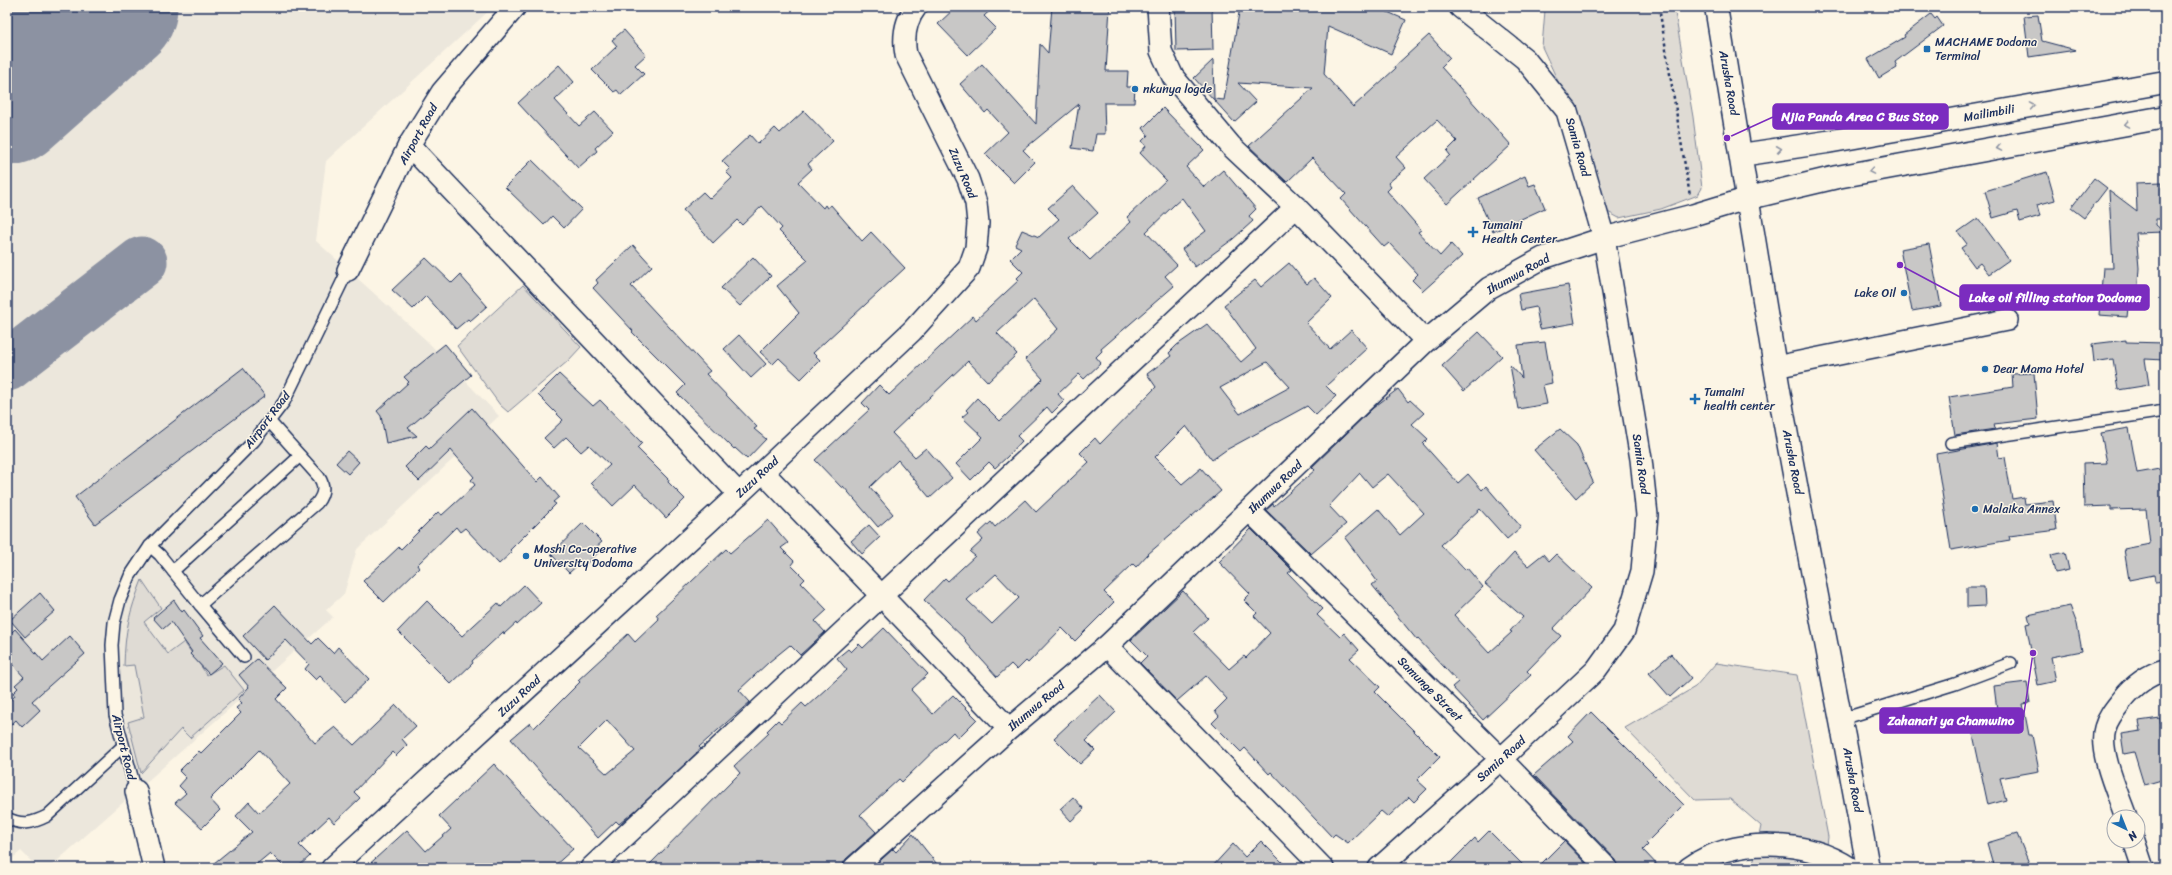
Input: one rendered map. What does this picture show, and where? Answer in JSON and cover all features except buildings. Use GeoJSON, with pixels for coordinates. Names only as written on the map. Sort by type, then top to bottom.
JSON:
{"type":"FeatureCollection","features":[{"type":"Feature","properties":{"kind":"main road","name":"Arusha Road"},"geometry":{"type":"LineString","coordinates":[[1716,7],[1749,198],[1775,367],[1842,719],[1868,868]]}},
{"type":"Feature","properties":{"kind":"main road","name":"Mailimbili"},"geometry":{"type":"LineString","coordinates":[[1741,155],[1827,142],[2165,82]]}},
{"type":"Feature","properties":{"kind":"main road"},"geometry":{"type":"LineString","coordinates":[[1749,198],[1837,177],[2165,117]]}},
{"type":"Feature","properties":{"kind":"street","name":"Airport Road"},"geometry":{"type":"LineString","coordinates":[[348,270],[410,145],[442,92],[515,7]]}},
{"type":"Feature","properties":{"kind":"street","name":"Zuzu Road"},"geometry":{"type":"LineString","coordinates":[[332,868],[763,472],[912,331],[969,268],[976,248],[978,217],[976,204],[968,179],[906,55],[904,41],[907,26],[916,7]]}},
{"type":"Feature","properties":{"kind":"street"},"geometry":{"type":"LineString","coordinates":[[1158,7],[1161,51],[1173,77],[1231,146],[1296,207],[1426,341]]}},
{"type":"Feature","properties":{"kind":"street","name":"Samia Road"},"geometry":{"type":"LineString","coordinates":[[1379,868],[1501,759],[1596,670],[1624,630],[1642,571],[1648,515],[1642,466],[1604,238],[1567,110],[1525,59],[1460,7]]}},
{"type":"Feature","properties":{"kind":"street"},"geometry":{"type":"LineString","coordinates":[[410,145],[739,494]]}},
{"type":"Feature","properties":{"kind":"street","name":"Ihumwa Road"},"geometry":{"type":"LineString","coordinates":[[854,868],[1009,729],[1107,646],[1250,511],[1426,341],[1489,288],[1543,258],[1604,238],[1693,215],[1749,198]]}},
{"type":"Feature","properties":{"kind":"street"},"geometry":{"type":"LineString","coordinates":[[591,868],[881,594],[1296,207]]}},
{"type":"Feature","properties":{"kind":"street"},"geometry":{"type":"LineString","coordinates":[[1775,367],[2007,320]]}},
{"type":"Feature","properties":{"kind":"street"},"geometry":{"type":"LineString","coordinates":[[763,472],[1009,729]]}},
{"type":"Feature","properties":{"kind":"street","name":"Samunge Street"},"geometry":{"type":"LineString","coordinates":[[1250,511],[1501,759],[1607,868]]}},
{"type":"Feature","properties":{"kind":"street"},"geometry":{"type":"LineString","coordinates":[[1107,646],[1323,868]]}},
{"type":"Feature","properties":{"kind":"street"},"geometry":{"type":"LineString","coordinates":[[2123,809],[2104,750],[2105,728],[2113,712],[2126,694],[2139,682],[2165,670]]}},
{"type":"Feature","properties":{"kind":"street","name":"Airport Road"},"geometry":{"type":"LineString","coordinates":[[136,792],[154,868]]}},
{"type":"Feature","properties":{"kind":"street"},"geometry":{"type":"LineString","coordinates":[[1689,868],[1701,859],[1747,846],[1795,847],[1836,859],[1850,868]]}},
{"type":"Feature","properties":{"kind":"street"},"geometry":{"type":"LineString","coordinates":[[2137,849],[2143,868]]}},
{"type":"Feature","properties":{"kind":"lane","name":"Airport Road"},"geometry":{"type":"LineString","coordinates":[[136,792],[115,716],[112,645],[114,623],[130,576],[150,546],[254,441],[269,421],[296,380],[348,270]]}},
{"type":"Feature","properties":{"kind":"lane"},"geometry":{"type":"LineString","coordinates":[[1952,443],[2165,411]]}},
{"type":"Feature","properties":{"kind":"lane"},"geometry":{"type":"LineString","coordinates":[[200,605],[321,498],[323,493],[322,482],[269,421]]}},
{"type":"Feature","properties":{"kind":"lane"},"geometry":{"type":"LineString","coordinates":[[173,571],[300,456]]}},
{"type":"Feature","properties":{"kind":"lane"},"geometry":{"type":"LineString","coordinates":[[150,546],[173,571],[244,657]]}},
{"type":"Feature","properties":{"kind":"lane"},"geometry":{"type":"LineString","coordinates":[[1842,719],[1955,684],[2011,663]]}},
{"type":"Feature","properties":{"kind":"lane"},"geometry":{"type":"LineString","coordinates":[[7,818],[23,824],[35,822],[47,816],[123,746]]}},
{"type":"Feature","properties":{"kind":"path"},"geometry":{"type":"LineString","coordinates":[[1659,7],[1693,215]]}},
{"type":"Feature","properties":{"kind":"shaded area"},"geometry":{"type":"Polygon","coordinates":[[[7,7],[493,7],[326,161],[316,241],[427,341],[499,416],[357,549],[344,594],[326,610],[333,617],[49,868],[38,868],[21,851],[7,863],[7,7]]]}},
{"type":"Feature","properties":{"kind":"shaded area"},"geometry":{"type":"Polygon","coordinates":[[[1547,7],[1674,7],[1693,117],[1702,188],[1698,195],[1661,209],[1619,218],[1606,211],[1582,133],[1542,47],[1545,10],[1547,7]]]}},
{"type":"Feature","properties":{"kind":"shaded area"},"geometry":{"type":"Polygon","coordinates":[[[523,285],[581,347],[568,361],[508,412],[500,405],[457,346],[523,285]]]}},
{"type":"Feature","properties":{"kind":"shaded area"},"geometry":{"type":"Polygon","coordinates":[[[142,580],[161,608],[144,622],[168,654],[184,642],[207,675],[224,665],[244,690],[190,738],[181,729],[141,773],[128,722],[144,717],[134,665],[124,666],[128,622],[142,580]]]}},
{"type":"Feature","properties":{"kind":"shaded area"},"geometry":{"type":"Polygon","coordinates":[[[1716,663],[1797,675],[1828,837],[1825,864],[1830,868],[1747,868],[1753,864],[1761,826],[1730,799],[1695,800],[1625,728],[1695,687],[1716,663]]]}},
{"type":"Feature","properties":{"kind":"taxiway"},"geometry":{"type":"LineString","coordinates":[[7,366],[142,262]]}},
{"type":"Feature","properties":{"kind":"runway"},"geometry":{"type":"LineString","coordinates":[[7,101],[113,7]]}},
{"type":"Feature","properties":{"kind":"place","name":"MACHAME Dodoma Terminal"},"geometry":{"type":"Point","coordinates":[1927,49]}},
{"type":"Feature","properties":{"kind":"place","name":"nkunya logde"},"geometry":{"type":"Point","coordinates":[1135,89]}},
{"type":"Feature","properties":{"kind":"place","name":"Njia Panda Area C Bus Stop"},"geometry":{"type":"Point","coordinates":[1727,138]}},
{"type":"Feature","properties":{"kind":"place","name":"Tumaini Health Center"},"geometry":{"type":"Point","coordinates":[1473,232]}},
{"type":"Feature","properties":{"kind":"place","name":"Lake oil filling station Dodoma"},"geometry":{"type":"Point","coordinates":[1900,265]}},
{"type":"Feature","properties":{"kind":"place","name":"Lake Oil"},"geometry":{"type":"Point","coordinates":[1904,293]}},
{"type":"Feature","properties":{"kind":"place","name":"Dear Mama Hotel"},"geometry":{"type":"Point","coordinates":[1985,369]}},
{"type":"Feature","properties":{"kind":"place","name":"Tumaini health center"},"geometry":{"type":"Point","coordinates":[1695,399]}},
{"type":"Feature","properties":{"kind":"place","name":"Malaika Annex"},"geometry":{"type":"Point","coordinates":[1975,509]}},
{"type":"Feature","properties":{"kind":"place","name":"Moshi Co-operative University Dodoma"},"geometry":{"type":"Point","coordinates":[526,556]}},
{"type":"Feature","properties":{"kind":"place","name":"Zahanati ya Chamwino"},"geometry":{"type":"Point","coordinates":[2033,653]}}]}
